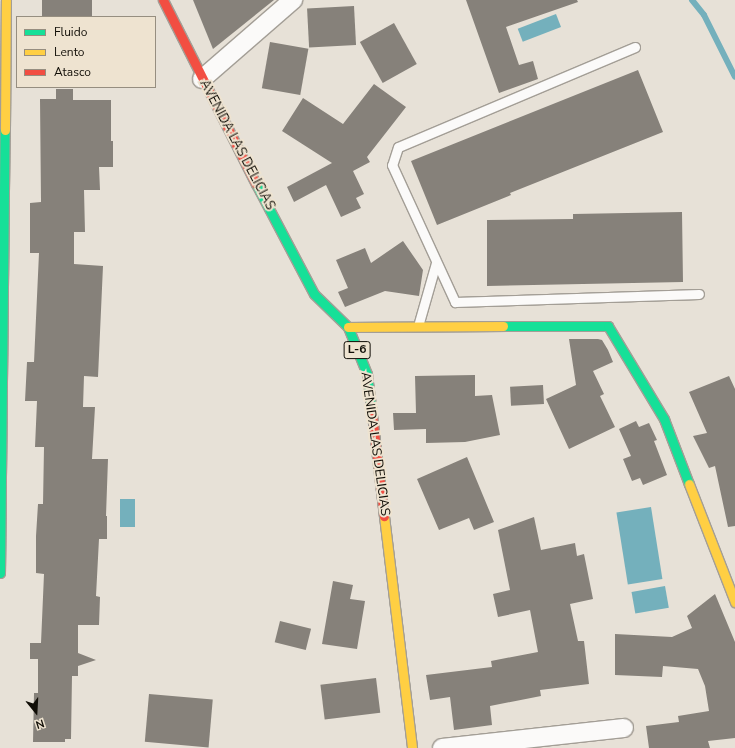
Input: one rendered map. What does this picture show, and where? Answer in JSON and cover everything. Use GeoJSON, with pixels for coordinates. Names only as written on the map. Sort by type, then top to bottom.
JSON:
{"type":"FeatureCollection","features":[{"type":"Feature","properties":{"kind":"street"},"geometry":{"type":"LineString","coordinates":[[0,573],[6,0]]}},
{"type":"Feature","properties":{"kind":"street","name":"AVENIDA LAS DELICIAS"},"geometry":{"type":"LineString","coordinates":[[163,0],[314,294],[348,327],[368,374],[412,748]]}},
{"type":"Feature","properties":{"kind":"street"},"geometry":{"type":"LineString","coordinates":[[202,78],[293,0]]}},
{"type":"Feature","properties":{"kind":"street"},"geometry":{"type":"LineString","coordinates":[[348,327],[608,326],[664,419],[735,602]]}},
{"type":"Feature","properties":{"kind":"street"},"geometry":{"type":"LineString","coordinates":[[442,748],[624,728]]}},
{"type":"Feature","properties":{"kind":"lane"},"geometry":{"type":"LineString","coordinates":[[635,47],[398,146],[392,165],[455,302],[699,294]]}},
{"type":"Feature","properties":{"kind":"lane"},"geometry":{"type":"LineString","coordinates":[[418,327],[436,263]]}},
{"type":"Feature","properties":{"kind":"water"},"geometry":{"type":"Polygon","coordinates":[[[556,14],[561,27],[523,42],[518,29],[556,14]]]}},
{"type":"Feature","properties":{"kind":"water"},"geometry":{"type":"Polygon","coordinates":[[[120,499],[135,499],[135,527],[120,527],[120,499]]]}},
{"type":"Feature","properties":{"kind":"water"},"geometry":{"type":"Polygon","coordinates":[[[651,507],[662,579],[628,585],[616,512],[651,507]]]}},
{"type":"Feature","properties":{"kind":"water"},"geometry":{"type":"Polygon","coordinates":[[[665,586],[669,608],[635,614],[632,592],[665,586]]]}},
{"type":"Feature","properties":{"kind":"building"},"geometry":{"type":"Polygon","coordinates":[[[42,0],[92,0],[92,16],[42,16],[42,0]]]}},
{"type":"Feature","properties":{"kind":"building"},"geometry":{"type":"Polygon","coordinates":[[[193,0],[274,0],[213,49],[193,0]]]}},
{"type":"Feature","properties":{"kind":"building"},"geometry":{"type":"Polygon","coordinates":[[[466,0],[577,0],[578,2],[506,27],[519,65],[533,61],[538,79],[499,93],[466,0]]]}},
{"type":"Feature","properties":{"kind":"building"},"geometry":{"type":"Polygon","coordinates":[[[354,6],[356,45],[309,47],[307,8],[354,6]]]}},
{"type":"Feature","properties":{"kind":"building"},"geometry":{"type":"Polygon","coordinates":[[[394,23],[417,64],[383,83],[360,42],[394,23]]]}},
{"type":"Feature","properties":{"kind":"building"},"geometry":{"type":"Polygon","coordinates":[[[270,42],[308,49],[300,95],[262,88],[270,42]]]}},
{"type":"Feature","properties":{"kind":"building"},"geometry":{"type":"Polygon","coordinates":[[[638,70],[663,132],[510,193],[511,195],[437,225],[411,161],[638,70]]]}},
{"type":"Feature","properties":{"kind":"building"},"geometry":{"type":"Polygon","coordinates":[[[374,84],[406,107],[367,157],[370,162],[353,171],[364,194],[356,198],[361,208],[341,217],[326,185],[294,202],[287,187],[332,163],[282,131],[303,98],[343,124],[374,84]]]}},
{"type":"Feature","properties":{"kind":"building"},"geometry":{"type":"Polygon","coordinates":[[[56,89],[73,89],[73,100],[111,100],[111,141],[113,141],[113,167],[99,167],[100,190],[84,190],[85,232],[74,232],[74,264],[103,266],[98,377],[84,376],[83,407],[95,407],[92,459],[108,459],[106,516],[107,539],[99,539],[96,596],[100,597],[99,625],[78,625],[78,653],[96,660],[78,666],[78,676],[72,676],[71,739],[65,739],[65,742],[33,742],[34,693],[38,693],[38,659],[30,659],[30,643],[41,643],[44,574],[36,573],[36,536],[38,504],[43,504],[44,447],[35,447],[37,401],[25,401],[27,362],[34,362],[39,253],[30,253],[30,203],[41,202],[40,99],[56,99],[56,89]]]}},
{"type":"Feature","properties":{"kind":"building"},"geometry":{"type":"Polygon","coordinates":[[[682,212],[683,282],[487,286],[487,220],[573,219],[573,214],[682,212]]]}},
{"type":"Feature","properties":{"kind":"building"},"geometry":{"type":"Polygon","coordinates":[[[403,241],[423,270],[419,296],[385,291],[345,307],[338,292],[348,288],[336,260],[365,248],[371,263],[403,241]]]}},
{"type":"Feature","properties":{"kind":"building"},"geometry":{"type":"Polygon","coordinates":[[[569,339],[602,340],[608,350],[613,362],[593,371],[604,394],[600,396],[615,427],[569,449],[546,399],[576,385],[569,339]]]}},
{"type":"Feature","properties":{"kind":"building"},"geometry":{"type":"Polygon","coordinates":[[[475,375],[475,396],[492,395],[500,435],[465,442],[426,443],[426,429],[394,430],[393,413],[416,413],[415,376],[475,375]]]}},
{"type":"Feature","properties":{"kind":"building"},"geometry":{"type":"Polygon","coordinates":[[[729,376],[735,389],[735,526],[728,527],[715,466],[709,468],[693,436],[707,433],[689,392],[729,376]]]}},
{"type":"Feature","properties":{"kind":"building"},"geometry":{"type":"Polygon","coordinates":[[[543,385],[544,404],[511,406],[510,387],[543,385]]]}},
{"type":"Feature","properties":{"kind":"building"},"geometry":{"type":"Polygon","coordinates":[[[636,421],[639,427],[649,423],[657,440],[654,441],[667,475],[643,485],[640,478],[632,481],[623,459],[631,456],[619,429],[636,421]]]}},
{"type":"Feature","properties":{"kind":"building"},"geometry":{"type":"Polygon","coordinates":[[[467,457],[494,522],[474,530],[469,518],[439,530],[417,479],[467,457]]]}},
{"type":"Feature","properties":{"kind":"building"},"geometry":{"type":"Polygon","coordinates":[[[534,517],[541,550],[575,543],[577,556],[584,554],[593,599],[570,604],[578,641],[584,641],[589,684],[540,690],[541,696],[490,706],[492,725],[454,730],[450,697],[430,700],[426,675],[492,667],[491,661],[538,652],[530,610],[498,617],[493,594],[510,590],[498,530],[534,517]]]}},
{"type":"Feature","properties":{"kind":"building"},"geometry":{"type":"Polygon","coordinates":[[[333,581],[353,585],[350,599],[365,601],[357,649],[322,644],[333,581]]]}},
{"type":"Feature","properties":{"kind":"building"},"geometry":{"type":"Polygon","coordinates":[[[715,594],[735,642],[735,738],[708,741],[710,748],[649,748],[646,726],[679,722],[678,716],[709,711],[705,686],[698,669],[663,666],[662,677],[615,675],[615,634],[672,637],[692,628],[687,616],[715,594]]]}},
{"type":"Feature","properties":{"kind":"building"},"geometry":{"type":"Polygon","coordinates":[[[280,621],[311,629],[306,650],[275,642],[280,621]]]}},
{"type":"Feature","properties":{"kind":"building"},"geometry":{"type":"Polygon","coordinates":[[[376,678],[380,713],[325,720],[320,685],[376,678]]]}},
{"type":"Feature","properties":{"kind":"building"},"geometry":{"type":"Polygon","coordinates":[[[149,694],[213,700],[209,747],[145,742],[149,694]]]}},
{"type":"Feature","properties":{"kind":"waterway"},"geometry":{"type":"LineString","coordinates":[[692,0],[704,15],[735,77]]}},
{"type":"Feature","properties":{"kind":"traffic: fast"},"geometry":{"type":"LineString","coordinates":[[0,573],[5,130]]}},
{"type":"Feature","properties":{"kind":"traffic: fast"},"geometry":{"type":"LineString","coordinates":[[256,184],[314,294],[348,327],[367,374],[371,406]]}},
{"type":"Feature","properties":{"kind":"traffic: fast"},"geometry":{"type":"LineString","coordinates":[[503,326],[608,326],[664,419],[689,484]]}},
{"type":"Feature","properties":{"kind":"traffic: slow"},"geometry":{"type":"LineString","coordinates":[[5,130],[6,0]]}},
{"type":"Feature","properties":{"kind":"traffic: slow"},"geometry":{"type":"LineString","coordinates":[[348,327],[503,326]]}},
{"type":"Feature","properties":{"kind":"traffic: slow"},"geometry":{"type":"LineString","coordinates":[[689,484],[735,602]]}},
{"type":"Feature","properties":{"kind":"traffic: slow"},"geometry":{"type":"LineString","coordinates":[[384,516],[412,748]]}},
{"type":"Feature","properties":{"kind":"traffic: jam"},"geometry":{"type":"LineString","coordinates":[[163,0],[256,184]]}},
{"type":"Feature","properties":{"kind":"traffic: jam"},"geometry":{"type":"LineString","coordinates":[[371,406],[384,516]]}}]}
